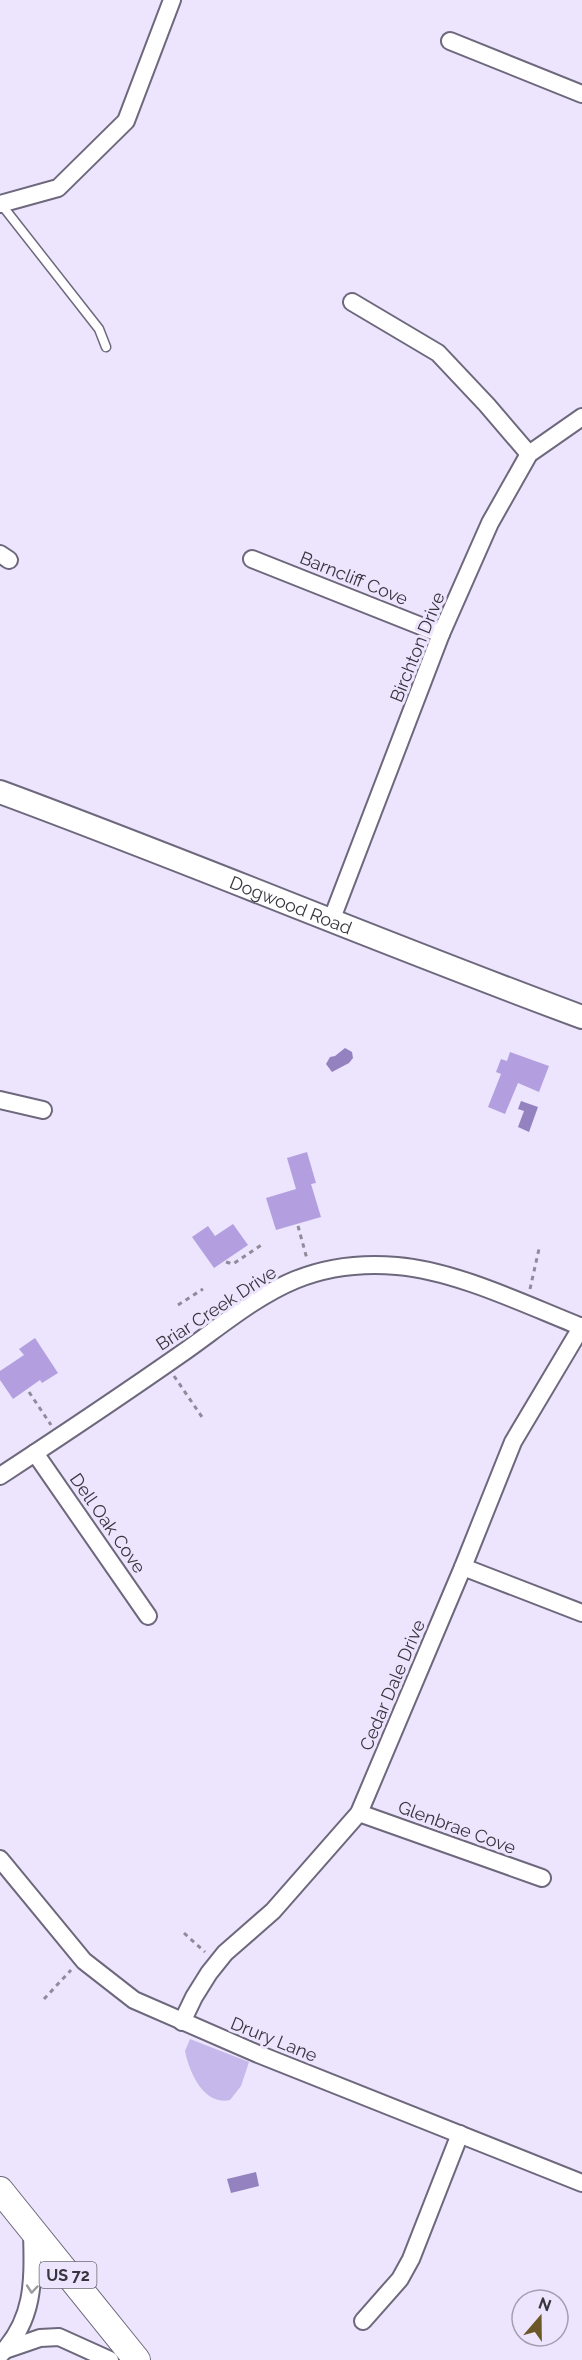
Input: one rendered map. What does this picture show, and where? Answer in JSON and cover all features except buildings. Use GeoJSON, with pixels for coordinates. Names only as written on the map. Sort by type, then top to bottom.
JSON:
{"type":"FeatureCollection","features":[{"type":"Feature","properties":{"kind":"main road","name":"US 72"},"geometry":{"type":"LineString","coordinates":[[0,2190],[137,2360]]}},
{"type":"Feature","properties":{"kind":"street"},"geometry":{"type":"LineString","coordinates":[[1,204],[58,188],[126,121],[172,0]]}},
{"type":"Feature","properties":{"kind":"street"},"geometry":{"type":"LineString","coordinates":[[450,41],[582,94]]}},
{"type":"Feature","properties":{"kind":"street"},"geometry":{"type":"LineString","coordinates":[[352,302],[438,353],[488,405],[529,454]]}},
{"type":"Feature","properties":{"kind":"street","name":"Birchton Drive"},"geometry":{"type":"LineString","coordinates":[[331,921],[441,634],[490,523],[529,454],[582,417]]}},
{"type":"Feature","properties":{"kind":"street","name":"Barncliff Cove"},"geometry":{"type":"LineString","coordinates":[[252,559],[441,634]]}},
{"type":"Feature","properties":{"kind":"street","name":"Dogwood Road"},"geometry":{"type":"LineString","coordinates":[[0,792],[152,848],[331,921],[582,1017]]}},
{"type":"Feature","properties":{"kind":"street"},"geometry":{"type":"LineString","coordinates":[[0,1100],[43,1110]]}},
{"type":"Feature","properties":{"kind":"street","name":"Briar Creek Drive"},"geometry":{"type":"LineString","coordinates":[[0,1476],[279,1287],[326,1270],[358,1266],[396,1266],[424,1270],[449,1276],[582,1326]]}},
{"type":"Feature","properties":{"kind":"street","name":"Cedar Dale Drive"},"geometry":{"type":"LineString","coordinates":[[183,2022],[201,1983],[214,1966],[225,1953],[273,1911],[359,1813],[513,1442],[582,1326]]}},
{"type":"Feature","properties":{"kind":"street","name":"Dell Oak Cove"},"geometry":{"type":"LineString","coordinates":[[35,1453],[148,1616]]}},
{"type":"Feature","properties":{"kind":"street"},"geometry":{"type":"LineString","coordinates":[[463,1567],[582,1613]]}},
{"type":"Feature","properties":{"kind":"street","name":"Glenbrae Cove"},"geometry":{"type":"LineString","coordinates":[[359,1813],[542,1878]]}},
{"type":"Feature","properties":{"kind":"street","name":"Drury Lane"},"geometry":{"type":"LineString","coordinates":[[0,1859],[84,1960],[134,2000],[183,2022],[582,2183]]}},
{"type":"Feature","properties":{"kind":"street"},"geometry":{"type":"LineString","coordinates":[[363,2321],[400,2279],[411,2259],[460,2134]]}},
{"type":"Feature","properties":{"kind":"street"},"geometry":{"type":"LineString","coordinates":[[3,2352],[30,2305],[33,2283],[32,2230]]}},
{"type":"Feature","properties":{"kind":"street"},"geometry":{"type":"LineString","coordinates":[[3,2352],[40,2338],[59,2337],[110,2360]]}},
{"type":"Feature","properties":{"kind":"lane"},"geometry":{"type":"LineString","coordinates":[[1,204],[99,329],[106,347]]}},
{"type":"Feature","properties":{"kind":"path"},"geometry":{"type":"LineString","coordinates":[[298,1226],[308,1264]]}},
{"type":"Feature","properties":{"kind":"path"},"geometry":{"type":"LineString","coordinates":[[226,1262],[232,1264],[263,1244]]}},
{"type":"Feature","properties":{"kind":"path"},"geometry":{"type":"LineString","coordinates":[[529,1294],[539,1250]]}},
{"type":"Feature","properties":{"kind":"path"},"geometry":{"type":"LineString","coordinates":[[178,1305],[203,1289]]}},
{"type":"Feature","properties":{"kind":"path"},"geometry":{"type":"LineString","coordinates":[[173,1374],[202,1417]]}},
{"type":"Feature","properties":{"kind":"path"},"geometry":{"type":"LineString","coordinates":[[29,1392],[52,1426]]}},
{"type":"Feature","properties":{"kind":"path"},"geometry":{"type":"LineString","coordinates":[[184,1933],[208,1954]]}},
{"type":"Feature","properties":{"kind":"path"},"geometry":{"type":"LineString","coordinates":[[44,1999],[74,1967]]}},
{"type":"Feature","properties":{"kind":"shaded area"},"geometry":{"type":"Polygon","coordinates":[[[345,1048],[352,1052],[353,1058],[349,1063],[332,1072],[326,1064],[330,1057],[345,1048]]]}},
{"type":"Feature","properties":{"kind":"shaded area"},"geometry":{"type":"Polygon","coordinates":[[[521,1101],[538,1107],[529,1132],[518,1127],[524,1111],[518,1109],[521,1101]]]}},
{"type":"Feature","properties":{"kind":"shaded area"},"geometry":{"type":"Polygon","coordinates":[[[190,2039],[249,2062],[241,2086],[230,2100],[212,2098],[199,2085],[190,2068],[185,2051],[190,2039]]]}},
{"type":"Feature","properties":{"kind":"shaded area"},"geometry":{"type":"Polygon","coordinates":[[[256,2172],[259,2186],[231,2193],[227,2179],[256,2172]]]}}]}
